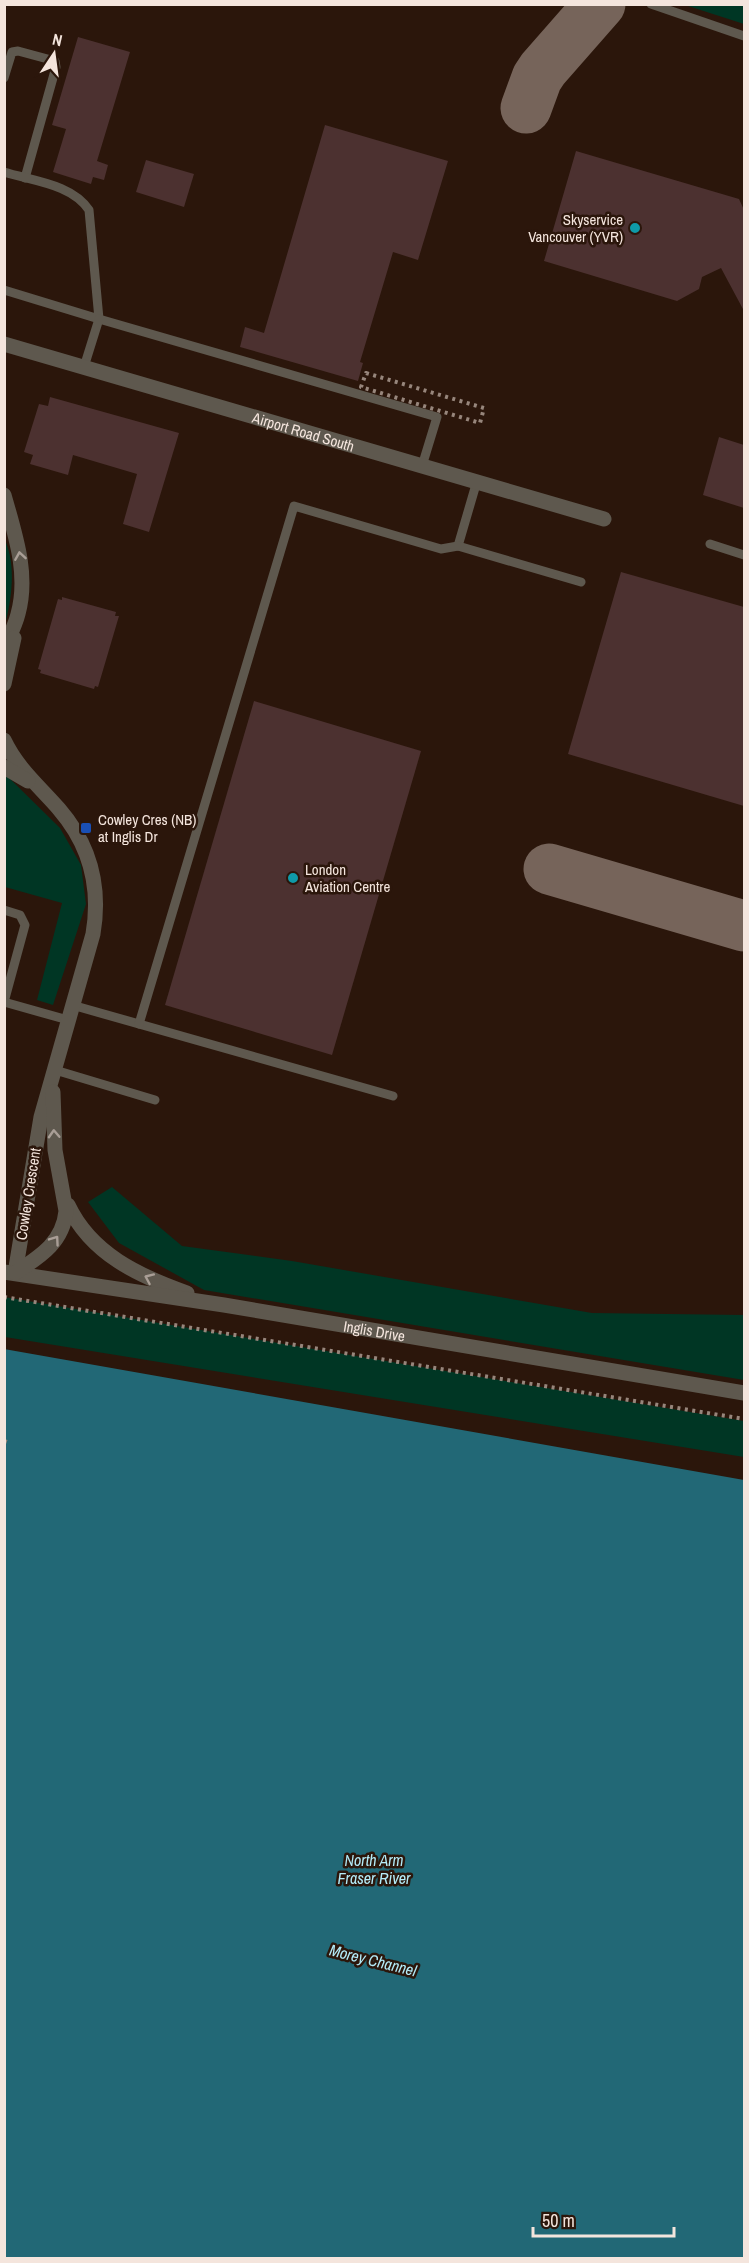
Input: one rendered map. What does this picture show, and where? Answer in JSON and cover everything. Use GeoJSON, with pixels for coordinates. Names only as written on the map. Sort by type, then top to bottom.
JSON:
{"type":"FeatureCollection","features":[{"type":"Feature","properties":{"kind":"street","name":"Airport Road South"},"geometry":{"type":"LineString","coordinates":[[4,344],[604,519]]}},
{"type":"Feature","properties":{"kind":"street"},"geometry":{"type":"LineString","coordinates":[[4,495],[21,566],[21,598],[4,684]]}},
{"type":"Feature","properties":{"kind":"street"},"geometry":{"type":"LineString","coordinates":[[4,649],[18,614]]}},
{"type":"Feature","properties":{"kind":"street"},"geometry":{"type":"LineString","coordinates":[[4,740],[38,788]]}},
{"type":"Feature","properties":{"kind":"street"},"geometry":{"type":"LineString","coordinates":[[4,767],[38,788]]}},
{"type":"Feature","properties":{"kind":"street","name":"Cowley Crescent"},"geometry":{"type":"LineString","coordinates":[[10,1273],[41,1117],[97,913],[94,876],[86,850],[72,825],[38,788]]}},
{"type":"Feature","properties":{"kind":"street","name":"Cowley Crescent"},"geometry":{"type":"LineString","coordinates":[[10,1273],[45,1254],[56,1241],[66,1219],[55,1150],[54,1073]]}},
{"type":"Feature","properties":{"kind":"street"},"geometry":{"type":"LineString","coordinates":[[63,1191],[75,1220],[93,1243],[110,1256],[146,1277],[224,1305]]}},
{"type":"Feature","properties":{"kind":"street","name":"Inglis Drive"},"geometry":{"type":"LineString","coordinates":[[10,1273],[224,1305],[744,1393]]}},
{"type":"Feature","properties":{"kind":"lane"},"geometry":{"type":"LineString","coordinates":[[651,4],[744,36]]}},
{"type":"Feature","properties":{"kind":"lane"},"geometry":{"type":"LineString","coordinates":[[4,78],[12,52],[18,51],[55,61],[56,67],[25,178]]}},
{"type":"Feature","properties":{"kind":"lane"},"geometry":{"type":"LineString","coordinates":[[4,172],[70,191],[82,199],[89,210],[99,318],[84,367]]}},
{"type":"Feature","properties":{"kind":"lane"},"geometry":{"type":"LineString","coordinates":[[4,290],[437,417],[422,465]]}},
{"type":"Feature","properties":{"kind":"lane"},"geometry":{"type":"LineString","coordinates":[[458,546],[477,481]]}},
{"type":"Feature","properties":{"kind":"lane"},"geometry":{"type":"LineString","coordinates":[[139,1024],[294,506],[441,549],[458,546],[581,582]]}},
{"type":"Feature","properties":{"kind":"lane"},"geometry":{"type":"LineString","coordinates":[[710,544],[744,555]]}},
{"type":"Feature","properties":{"kind":"lane"},"geometry":{"type":"LineString","coordinates":[[4,910],[20,915],[25,925],[4,1002],[68,1020]]}},
{"type":"Feature","properties":{"kind":"lane"},"geometry":{"type":"LineString","coordinates":[[72,1005],[393,1096]]}},
{"type":"Feature","properties":{"kind":"lane"},"geometry":{"type":"LineString","coordinates":[[54,1073],[155,1100]]}},
{"type":"Feature","properties":{"kind":"path"},"geometry":{"type":"LineString","coordinates":[[4,1297],[744,1419]]}},
{"type":"Feature","properties":{"kind":"green space"},"geometry":{"type":"Polygon","coordinates":[[[685,5],[744,5],[744,24],[685,5]]]}},
{"type":"Feature","properties":{"kind":"green space"},"geometry":{"type":"Polygon","coordinates":[[[5,540],[11,560],[12,582],[5,624],[5,540]]]}},
{"type":"Feature","properties":{"kind":"green space"},"geometry":{"type":"Polygon","coordinates":[[[4,773],[60,828],[81,865],[86,904],[53,1005],[37,1000],[62,903],[5,887],[4,773]]]}},
{"type":"Feature","properties":{"kind":"green space"},"geometry":{"type":"Polygon","coordinates":[[[112,1187],[182,1246],[292,1261],[592,1313],[744,1315],[744,1380],[204,1290],[119,1243],[88,1202],[112,1187]]]}},
{"type":"Feature","properties":{"kind":"green space"},"geometry":{"type":"Polygon","coordinates":[[[4,1297],[744,1421],[744,1457],[5,1337],[4,1297]]]}},
{"type":"Feature","properties":{"kind":"water","name":"North Arm Fraser River"},"geometry":{"type":"Polygon","coordinates":[[[4,1349],[744,1480],[744,2258],[5,2258],[4,1349]]]}},
{"type":"Feature","properties":{"kind":"building"},"geometry":{"type":"Polygon","coordinates":[[[78,37],[130,52],[97,161],[108,165],[104,180],[93,177],[91,184],[53,172],[66,129],[52,125],[78,37]]]}},
{"type":"Feature","properties":{"kind":"building"},"geometry":{"type":"Polygon","coordinates":[[[325,125],[448,161],[418,260],[393,252],[360,362],[363,363],[358,381],[240,347],[245,327],[264,333],[325,125]]]}},
{"type":"Feature","properties":{"kind":"building","name":"Skyservice Vancouver (YVR)"},"geometry":{"type":"Polygon","coordinates":[[[576,151],[739,199],[744,210],[744,311],[721,268],[702,277],[699,289],[677,301],[544,261],[576,151]]]}},
{"type":"Feature","properties":{"kind":"building"},"geometry":{"type":"Polygon","coordinates":[[[146,160],[194,174],[184,207],[136,192],[146,160]]]}},
{"type":"Feature","properties":{"kind":"building"},"geometry":{"type":"Polygon","coordinates":[[[50,397],[179,433],[149,532],[123,524],[137,474],[73,455],[68,475],[30,464],[33,455],[24,452],[39,404],[48,406],[50,397]]]}},
{"type":"Feature","properties":{"kind":"building"},"geometry":{"type":"Polygon","coordinates":[[[719,437],[744,445],[744,508],[703,495],[719,437]]]}},
{"type":"Feature","properties":{"kind":"building"},"geometry":{"type":"Polygon","coordinates":[[[621,572],[744,607],[744,806],[568,754],[621,572]]]}},
{"type":"Feature","properties":{"kind":"building"},"geometry":{"type":"Polygon","coordinates":[[[62,597],[116,612],[115,616],[119,616],[98,687],[95,686],[94,689],[40,673],[41,670],[38,669],[58,599],[62,600],[62,597]]]}},
{"type":"Feature","properties":{"kind":"building","name":"London Aviation Centre"},"geometry":{"type":"Polygon","coordinates":[[[254,701],[421,751],[332,1055],[165,1005],[254,701]]]}},
{"type":"Feature","properties":{"kind":"taxiway"},"geometry":{"type":"LineString","coordinates":[[526,108],[537,78],[543,69],[600,4]]}},
{"type":"Feature","properties":{"kind":"taxiway"},"geometry":{"type":"LineString","coordinates":[[549,869],[744,926]]}},
{"type":"Feature","properties":{"kind":"place","name":"Skyservice Vancouver (YVR)"},"geometry":{"type":"Point","coordinates":[635,228]}},
{"type":"Feature","properties":{"kind":"place","name":"Cowley Cres (NB) at Inglis Dr"},"geometry":{"type":"Point","coordinates":[86,828]}},
{"type":"Feature","properties":{"kind":"place","name":"London Aviation Centre"},"geometry":{"type":"Point","coordinates":[293,878]}},
{"type":"Feature","properties":{"kind":"water label","name":"Morey Channel"},"geometry":{"type":"Point","coordinates":[373,1960]}}]}
